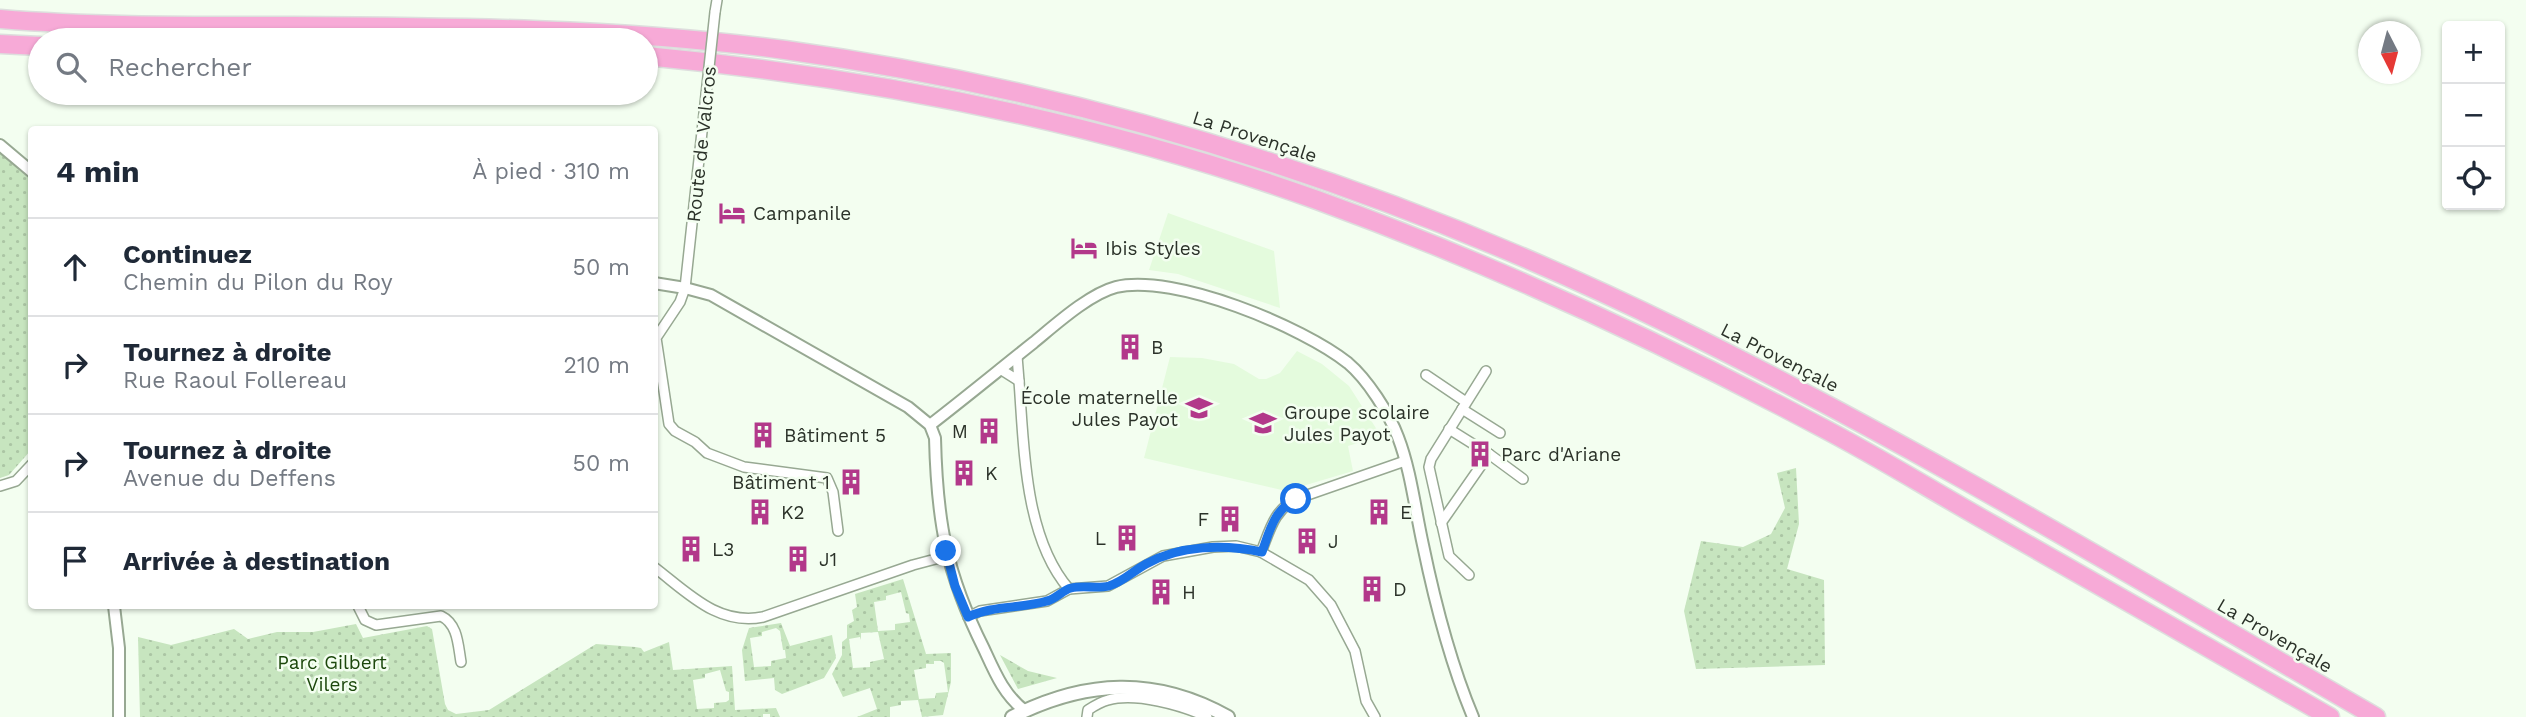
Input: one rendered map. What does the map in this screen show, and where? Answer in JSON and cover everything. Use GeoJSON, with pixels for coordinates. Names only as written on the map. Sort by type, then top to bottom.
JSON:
{"type":"FeatureCollection","features":[{"type":"Feature","properties":{"kind":"highway","name":"La Provençale"},"geometry":{"type":"LineString","coordinates":[[0,19],[142,26],[380,28]]}},
{"type":"Feature","properties":{"kind":"highway","name":"La Provençale"},"geometry":{"type":"LineString","coordinates":[[658,37],[810,54],[946,76],[1043,97],[1196,138],[1305,173],[1446,226],[1673,326],[1841,412],[2376,717]]}},
{"type":"Feature","properties":{"kind":"highway"},"geometry":{"type":"LineString","coordinates":[[0,44],[28,45]]}},
{"type":"Feature","properties":{"kind":"highway"},"geometry":{"type":"LineString","coordinates":[[0,56],[28,56]]}},
{"type":"Feature","properties":{"kind":"highway"},"geometry":{"type":"LineString","coordinates":[[658,58],[753,67],[868,83],[962,101],[1181,156],[1315,200],[1410,235],[1583,309],[1824,428],[2330,717]]}},
{"type":"Feature","properties":{"kind":"main road"},"geometry":{"type":"LineString","coordinates":[[1012,717],[1076,692],[1100,688],[1128,688],[1164,693],[1228,717]]}},
{"type":"Feature","properties":{"kind":"street","name":"Route de Valcros"},"geometry":{"type":"LineString","coordinates":[[685,288],[717,0]]}},
{"type":"Feature","properties":{"kind":"street"},"geometry":{"type":"LineString","coordinates":[[0,145],[28,170]]}},
{"type":"Feature","properties":{"kind":"street"},"geometry":{"type":"LineString","coordinates":[[658,285],[703,292],[746,314],[908,407],[930,425],[935,438],[939,505],[947,556],[955,586],[968,617],[1006,693],[1006,717]]}},
{"type":"Feature","properties":{"kind":"street"},"geometry":{"type":"LineString","coordinates":[[930,425],[1076,309],[1114,288],[1151,286],[1192,293],[1296,330],[1349,364],[1366,381],[1397,434],[1432,585],[1458,681],[1473,717]]}},
{"type":"Feature","properties":{"kind":"street"},"geometry":{"type":"LineString","coordinates":[[658,335],[680,302],[685,288]]}},
{"type":"Feature","properties":{"kind":"street"},"geometry":{"type":"LineString","coordinates":[[658,351],[669,424],[675,431],[695,442],[707,453],[744,467],[827,478],[833,492],[838,531]]}},
{"type":"Feature","properties":{"kind":"street"},"geometry":{"type":"LineString","coordinates":[[1017,356],[1025,458],[1037,524],[1055,572],[1069,589]]}},
{"type":"Feature","properties":{"kind":"street"},"geometry":{"type":"LineString","coordinates":[[1000,369],[1019,381]]}},
{"type":"Feature","properties":{"kind":"street"},"geometry":{"type":"LineString","coordinates":[[1469,575],[1449,556],[1429,467],[1431,459],[1486,371]]}},
{"type":"Feature","properties":{"kind":"street"},"geometry":{"type":"LineString","coordinates":[[1426,375],[1500,433]]}},
{"type":"Feature","properties":{"kind":"street"},"geometry":{"type":"LineString","coordinates":[[1450,429],[1523,479]]}},
{"type":"Feature","properties":{"kind":"street"},"geometry":{"type":"LineString","coordinates":[[1441,523],[1489,454]]}},
{"type":"Feature","properties":{"kind":"street"},"geometry":{"type":"LineString","coordinates":[[1262,552],[1283,505],[1405,461]]}},
{"type":"Feature","properties":{"kind":"street"},"geometry":{"type":"LineString","coordinates":[[0,486],[16,481],[28,468]]}},
{"type":"Feature","properties":{"kind":"street"},"geometry":{"type":"LineString","coordinates":[[968,617],[987,610],[1047,601],[1069,589],[1108,586],[1163,556],[1213,547],[1237,547],[1262,552],[1309,580],[1331,605],[1355,651],[1366,701],[1375,717]]}},
{"type":"Feature","properties":{"kind":"street"},"geometry":{"type":"LineString","coordinates":[[658,570],[722,616],[750,619],[947,556]]}},
{"type":"Feature","properties":{"kind":"street"},"geometry":{"type":"LineString","coordinates":[[114,609],[119,648],[119,717]]}},
{"type":"Feature","properties":{"kind":"street"},"geometry":{"type":"LineString","coordinates":[[360,609],[365,620],[376,625],[441,616],[448,619],[454,629],[461,662]]}},
{"type":"Feature","properties":{"kind":"street"},"geometry":{"type":"LineString","coordinates":[[1006,693],[1025,711]]}},
{"type":"Feature","properties":{"kind":"street"},"geometry":{"type":"LineString","coordinates":[[1087,714],[1110,699],[1124,698],[1182,707],[1207,717]]}},
{"type":"Feature","properties":{"kind":"shaded area"},"geometry":{"type":"Polygon","coordinates":[[[1168,213],[1274,251],[1280,308],[1178,274],[1149,270],[1168,213]]]}},
{"type":"Feature","properties":{"kind":"shaded area","name":"Groupe scolaire Jules Payot"},"geometry":{"type":"Polygon","coordinates":[[[1297,351],[1322,364],[1349,386],[1381,436],[1348,446],[1353,471],[1286,491],[1144,458],[1170,357],[1202,358],[1234,364],[1259,379],[1266,379],[1280,373],[1297,351]]]}},
{"type":"Feature","properties":{"kind":"green space"},"geometry":{"type":"Polygon","coordinates":[[[0,153],[28,178],[28,453],[9,475],[0,478],[0,153]]]}},
{"type":"Feature","properties":{"kind":"green space"},"geometry":{"type":"Polygon","coordinates":[[[1796,468],[1799,524],[1787,569],[1824,580],[1825,665],[1696,669],[1684,611],[1701,541],[1743,547],[1771,534],[1785,508],[1777,473],[1796,468]]]}},
{"type":"Feature","properties":{"kind":"green space"},"geometry":{"type":"Polygon","coordinates":[[[903,579],[926,654],[951,653],[951,682],[943,715],[922,717],[918,700],[901,701],[901,705],[890,707],[890,717],[857,717],[877,709],[870,688],[843,697],[832,674],[842,655],[842,642],[847,638],[847,625],[854,621],[852,610],[857,607],[855,594],[903,579]],[[901,592],[886,596],[886,600],[874,602],[878,631],[895,630],[895,624],[910,622],[901,592]],[[878,632],[861,633],[861,640],[860,637],[849,639],[853,668],[870,667],[870,662],[884,659],[878,632]],[[934,661],[934,664],[926,664],[926,668],[914,670],[919,699],[935,698],[936,693],[948,692],[944,663],[934,661]]]}},
{"type":"Feature","properties":{"kind":"green space"},"geometry":{"type":"Polygon","coordinates":[[[781,623],[790,646],[832,635],[836,658],[824,678],[782,694],[775,690],[774,678],[745,681],[742,650],[749,628],[781,623]],[[776,628],[762,632],[762,636],[750,638],[754,667],[771,666],[771,661],[786,658],[780,631],[776,628]]]}},
{"type":"Feature","properties":{"kind":"green space","name":"Parc Gilbert Vilers"},"geometry":{"type":"Polygon","coordinates":[[[356,624],[363,638],[427,626],[432,629],[445,704],[448,710],[456,714],[489,710],[596,644],[641,648],[644,652],[669,642],[673,670],[732,666],[735,710],[776,708],[780,717],[763,714],[763,717],[140,717],[138,637],[171,645],[234,629],[248,639],[277,632],[313,632],[356,624]],[[720,670],[705,674],[705,678],[693,680],[697,709],[714,708],[714,703],[726,702],[729,700],[729,692],[726,691],[720,670]]]}},
{"type":"Feature","properties":{"kind":"green space"},"geometry":{"type":"Polygon","coordinates":[[[1000,655],[1028,671],[1057,678],[1018,689],[1000,655]]]}},
{"type":"Feature","properties":{"kind":"place","name":"Campanile"},"geometry":{"type":"Point","coordinates":[732,213]}},
{"type":"Feature","properties":{"kind":"place","name":"Ibis Styles"},"geometry":{"type":"Point","coordinates":[1084,248]}},
{"type":"Feature","properties":{"kind":"place","name":"B"},"geometry":{"type":"Point","coordinates":[1130,347]}},
{"type":"Feature","properties":{"kind":"place","name":"École maternelle Jules Payot"},"geometry":{"type":"Point","coordinates":[1199,408]}},
{"type":"Feature","properties":{"kind":"place","name":"Groupe scolaire Jules Payot"},"geometry":{"type":"Point","coordinates":[1263,423]}},
{"type":"Feature","properties":{"kind":"place","name":"M"},"geometry":{"type":"Point","coordinates":[989,431]}},
{"type":"Feature","properties":{"kind":"place","name":"Bâtiment 5"},"geometry":{"type":"Point","coordinates":[763,435]}},
{"type":"Feature","properties":{"kind":"place","name":"Parc d'Ariane"},"geometry":{"type":"Point","coordinates":[1480,454]}},
{"type":"Feature","properties":{"kind":"place","name":"K"},"geometry":{"type":"Point","coordinates":[964,473]}},
{"type":"Feature","properties":{"kind":"place","name":"Bâtiment 1"},"geometry":{"type":"Point","coordinates":[851,482]}},
{"type":"Feature","properties":{"kind":"place","name":"K2"},"geometry":{"type":"Point","coordinates":[760,512]}},
{"type":"Feature","properties":{"kind":"place","name":"E"},"geometry":{"type":"Point","coordinates":[1379,512]}},
{"type":"Feature","properties":{"kind":"place","name":"F"},"geometry":{"type":"Point","coordinates":[1230,519]}},
{"type":"Feature","properties":{"kind":"place","name":"L"},"geometry":{"type":"Point","coordinates":[1127,538]}},
{"type":"Feature","properties":{"kind":"place","name":"J"},"geometry":{"type":"Point","coordinates":[1307,541]}},
{"type":"Feature","properties":{"kind":"place","name":"L3"},"geometry":{"type":"Point","coordinates":[691,549]}},
{"type":"Feature","properties":{"kind":"place","name":"J1"},"geometry":{"type":"Point","coordinates":[798,559]}},
{"type":"Feature","properties":{"kind":"place","name":"D"},"geometry":{"type":"Point","coordinates":[1372,589]}},
{"type":"Feature","properties":{"kind":"place","name":"H"},"geometry":{"type":"Point","coordinates":[1161,592]}},
{"type":"Feature","properties":{"kind":"route"},"geometry":{"type":"LineString","coordinates":[[946,551],[955,586],[968,617],[980,611],[1047,601],[1069,589],[1108,586],[1163,556],[1213,547],[1237,547],[1262,552],[1277,514],[1283,505],[1296,499]]}}]}
